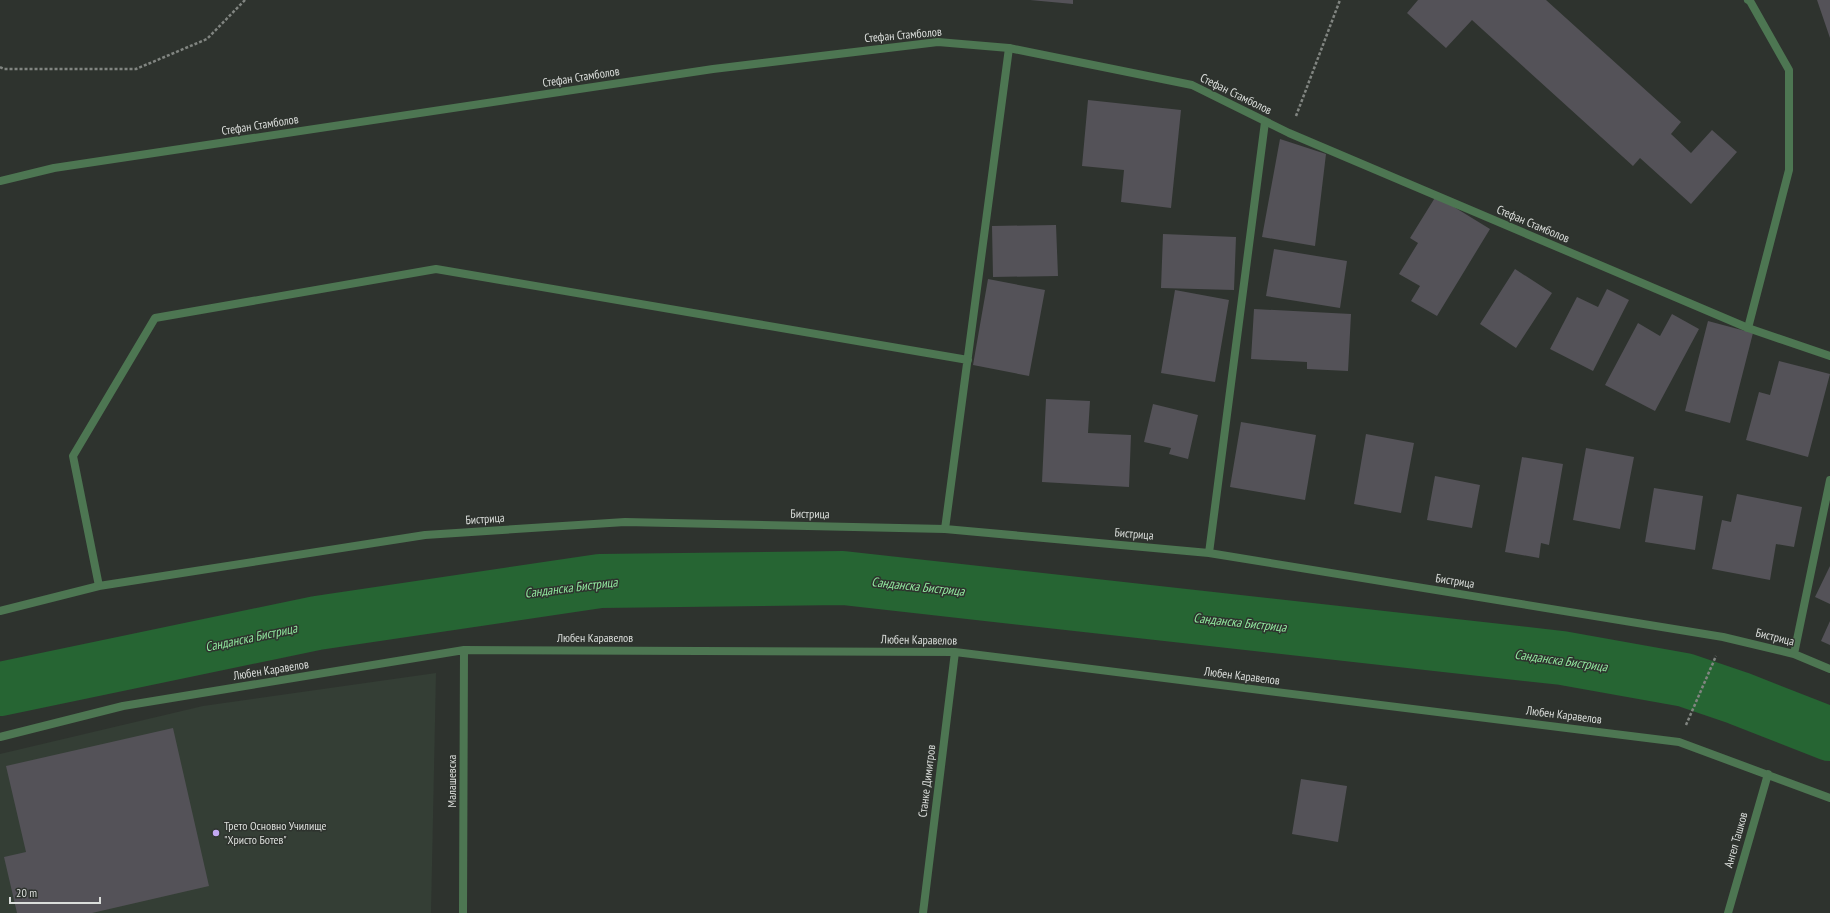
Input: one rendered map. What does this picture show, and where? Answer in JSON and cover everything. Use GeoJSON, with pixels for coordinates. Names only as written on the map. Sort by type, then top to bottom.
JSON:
{"type":"FeatureCollection","features":[{"type":"Feature","properties":{"kind":"street"},"geometry":{"type":"LineString","coordinates":[[1748,0],[1750,1],[1789,70],[1789,170],[1748,328]]}},
{"type":"Feature","properties":{"kind":"street","name":"Стефан Стамболов"},"geometry":{"type":"LineString","coordinates":[[0,180],[54,168],[713,69],[938,42],[1009,48],[1192,85],[1289,133],[1748,328],[1830,356]]}},
{"type":"Feature","properties":{"kind":"street"},"geometry":{"type":"LineString","coordinates":[[945,528],[1009,48]]}},
{"type":"Feature","properties":{"kind":"street"},"geometry":{"type":"LineString","coordinates":[[1209,553],[1265,122]]}},
{"type":"Feature","properties":{"kind":"street"},"geometry":{"type":"LineString","coordinates":[[99,586],[73,456],[155,318],[436,269],[968,360]]}},
{"type":"Feature","properties":{"kind":"street"},"geometry":{"type":"LineString","coordinates":[[1794,654],[1830,480]]}},
{"type":"Feature","properties":{"kind":"street","name":"Бистрица"},"geometry":{"type":"LineString","coordinates":[[0,610],[99,586],[425,535],[625,522],[945,528],[1209,553],[1723,637],[1794,654],[1830,669]]}},
{"type":"Feature","properties":{"kind":"street","name":"Любен Каравелов"},"geometry":{"type":"LineString","coordinates":[[0,737],[124,706],[464,650],[954,652],[1679,742],[1830,798]]}},
{"type":"Feature","properties":{"kind":"street","name":"Малашевска"},"geometry":{"type":"LineString","coordinates":[[463,913],[464,650]]}},
{"type":"Feature","properties":{"kind":"street","name":"Станке Димитров"},"geometry":{"type":"LineString","coordinates":[[923,913],[954,652]]}},
{"type":"Feature","properties":{"kind":"street","name":"Ангел Ташков"},"geometry":{"type":"LineString","coordinates":[[1728,913],[1768,774]]}},
{"type":"Feature","properties":{"kind":"path"},"geometry":{"type":"LineString","coordinates":[[0,67],[4,69],[136,69],[207,39],[245,0]]}},
{"type":"Feature","properties":{"kind":"path"},"geometry":{"type":"LineString","coordinates":[[1289,133],[1340,0]]}},
{"type":"Feature","properties":{"kind":"path"},"geometry":{"type":"LineString","coordinates":[[1679,742],[1723,637]]}},
{"type":"Feature","properties":{"kind":"shaded area","name":"Трето Основно Училище \"Христо Ботев\""},"geometry":{"type":"Polygon","coordinates":[[[436,673],[431,913],[0,913],[0,754],[203,706],[436,673]]]}},
{"type":"Feature","properties":{"kind":"building"},"geometry":{"type":"Polygon","coordinates":[[[1030,0],[1073,0],[1073,4],[1030,0]]]}},
{"type":"Feature","properties":{"kind":"building"},"geometry":{"type":"Polygon","coordinates":[[[1418,0],[1546,0],[1681,122],[1671,134],[1691,153],[1712,130],[1737,152],[1691,204],[1640,158],[1633,166],[1472,20],[1446,48],[1407,13],[1418,0]]]}},
{"type":"Feature","properties":{"kind":"building"},"geometry":{"type":"Polygon","coordinates":[[[1817,0],[1830,0],[1830,38],[1817,0]]]}},
{"type":"Feature","properties":{"kind":"building"},"geometry":{"type":"Polygon","coordinates":[[[1088,100],[1181,110],[1171,208],[1121,202],[1124,170],[1082,166],[1088,100]]]}},
{"type":"Feature","properties":{"kind":"building"},"geometry":{"type":"Polygon","coordinates":[[[1280,139],[1326,154],[1315,246],[1262,237],[1280,139]]]}},
{"type":"Feature","properties":{"kind":"building"},"geometry":{"type":"Polygon","coordinates":[[[1436,196],[1490,229],[1437,316],[1411,301],[1420,286],[1399,274],[1418,243],[1410,238],[1436,196]]]}},
{"type":"Feature","properties":{"kind":"building"},"geometry":{"type":"Polygon","coordinates":[[[1056,225],[1058,276],[993,277],[992,226],[1056,225]]]}},
{"type":"Feature","properties":{"kind":"building"},"geometry":{"type":"Polygon","coordinates":[[[1163,234],[1236,237],[1234,290],[1161,288],[1163,234]]]}},
{"type":"Feature","properties":{"kind":"building"},"geometry":{"type":"Polygon","coordinates":[[[1274,249],[1347,261],[1340,308],[1266,296],[1274,249]]]}},
{"type":"Feature","properties":{"kind":"building"},"geometry":{"type":"Polygon","coordinates":[[[1515,269],[1552,293],[1516,348],[1480,324],[1515,269]]]}},
{"type":"Feature","properties":{"kind":"building"},"geometry":{"type":"Polygon","coordinates":[[[988,279],[1045,290],[1029,376],[973,365],[988,279]]]}},
{"type":"Feature","properties":{"kind":"building"},"geometry":{"type":"Polygon","coordinates":[[[1607,289],[1629,300],[1593,371],[1550,349],[1577,297],[1598,307],[1607,289]]]}},
{"type":"Feature","properties":{"kind":"building"},"geometry":{"type":"Polygon","coordinates":[[[1175,290],[1229,300],[1215,382],[1161,373],[1175,290]]]}},
{"type":"Feature","properties":{"kind":"building"},"geometry":{"type":"Polygon","coordinates":[[[1254,309],[1351,314],[1348,371],[1307,369],[1307,362],[1251,359],[1254,309]]]}},
{"type":"Feature","properties":{"kind":"building"},"geometry":{"type":"Polygon","coordinates":[[[1672,314],[1699,329],[1655,411],[1605,385],[1638,323],[1660,336],[1672,314]]]}},
{"type":"Feature","properties":{"kind":"building"},"geometry":{"type":"Polygon","coordinates":[[[1708,321],[1753,333],[1730,423],[1685,411],[1708,321]]]}},
{"type":"Feature","properties":{"kind":"building"},"geometry":{"type":"Polygon","coordinates":[[[1779,361],[1830,374],[1808,457],[1746,440],[1759,392],[1770,395],[1779,361]]]}},
{"type":"Feature","properties":{"kind":"building"},"geometry":{"type":"Polygon","coordinates":[[[1046,399],[1090,401],[1088,433],[1131,435],[1129,487],[1042,482],[1046,399]]]}},
{"type":"Feature","properties":{"kind":"building"},"geometry":{"type":"Polygon","coordinates":[[[1153,404],[1198,415],[1188,459],[1169,454],[1171,448],[1144,442],[1153,404]]]}},
{"type":"Feature","properties":{"kind":"building"},"geometry":{"type":"Polygon","coordinates":[[[1241,422],[1316,435],[1305,500],[1230,487],[1241,422]]]}},
{"type":"Feature","properties":{"kind":"building"},"geometry":{"type":"Polygon","coordinates":[[[1366,434],[1414,443],[1401,513],[1354,504],[1366,434]]]}},
{"type":"Feature","properties":{"kind":"building"},"geometry":{"type":"Polygon","coordinates":[[[1586,448],[1634,457],[1620,529],[1573,520],[1586,448]]]}},
{"type":"Feature","properties":{"kind":"building"},"geometry":{"type":"Polygon","coordinates":[[[1522,457],[1563,464],[1549,545],[1541,543],[1539,558],[1505,552],[1522,457]]]}},
{"type":"Feature","properties":{"kind":"building"},"geometry":{"type":"Polygon","coordinates":[[[1435,476],[1480,485],[1472,528],[1427,520],[1435,476]]]}},
{"type":"Feature","properties":{"kind":"building"},"geometry":{"type":"Polygon","coordinates":[[[1654,488],[1703,496],[1695,550],[1645,542],[1654,488]]]}},
{"type":"Feature","properties":{"kind":"building"},"geometry":{"type":"Polygon","coordinates":[[[1737,494],[1802,507],[1794,547],[1776,544],[1770,580],[1712,569],[1722,520],[1731,522],[1737,494]]]}},
{"type":"Feature","properties":{"kind":"building"},"geometry":{"type":"Polygon","coordinates":[[[1830,566],[1830,604],[1815,597],[1830,566]]]}},
{"type":"Feature","properties":{"kind":"building"},"geometry":{"type":"Polygon","coordinates":[[[1830,621],[1830,645],[1821,641],[1830,621]]]}},
{"type":"Feature","properties":{"kind":"building"},"geometry":{"type":"Polygon","coordinates":[[[173,728],[209,886],[92,913],[17,913],[4,857],[26,852],[6,766],[173,728]]]}},
{"type":"Feature","properties":{"kind":"building"},"geometry":{"type":"Polygon","coordinates":[[[1301,779],[1347,786],[1338,842],[1292,834],[1301,779]]]}},
{"type":"Feature","properties":{"kind":"waterway","name":"Санданска Бистрица"},"geometry":{"type":"LineString","coordinates":[[0,689],[317,623],[600,581],[843,578],[1562,658],[1685,680],[1738,698],[1830,734]]}},
{"type":"Feature","properties":{"kind":"place","name":"Трето Основно Училище \"Христо Ботев\""},"geometry":{"type":"Point","coordinates":[216,833]}}]}
